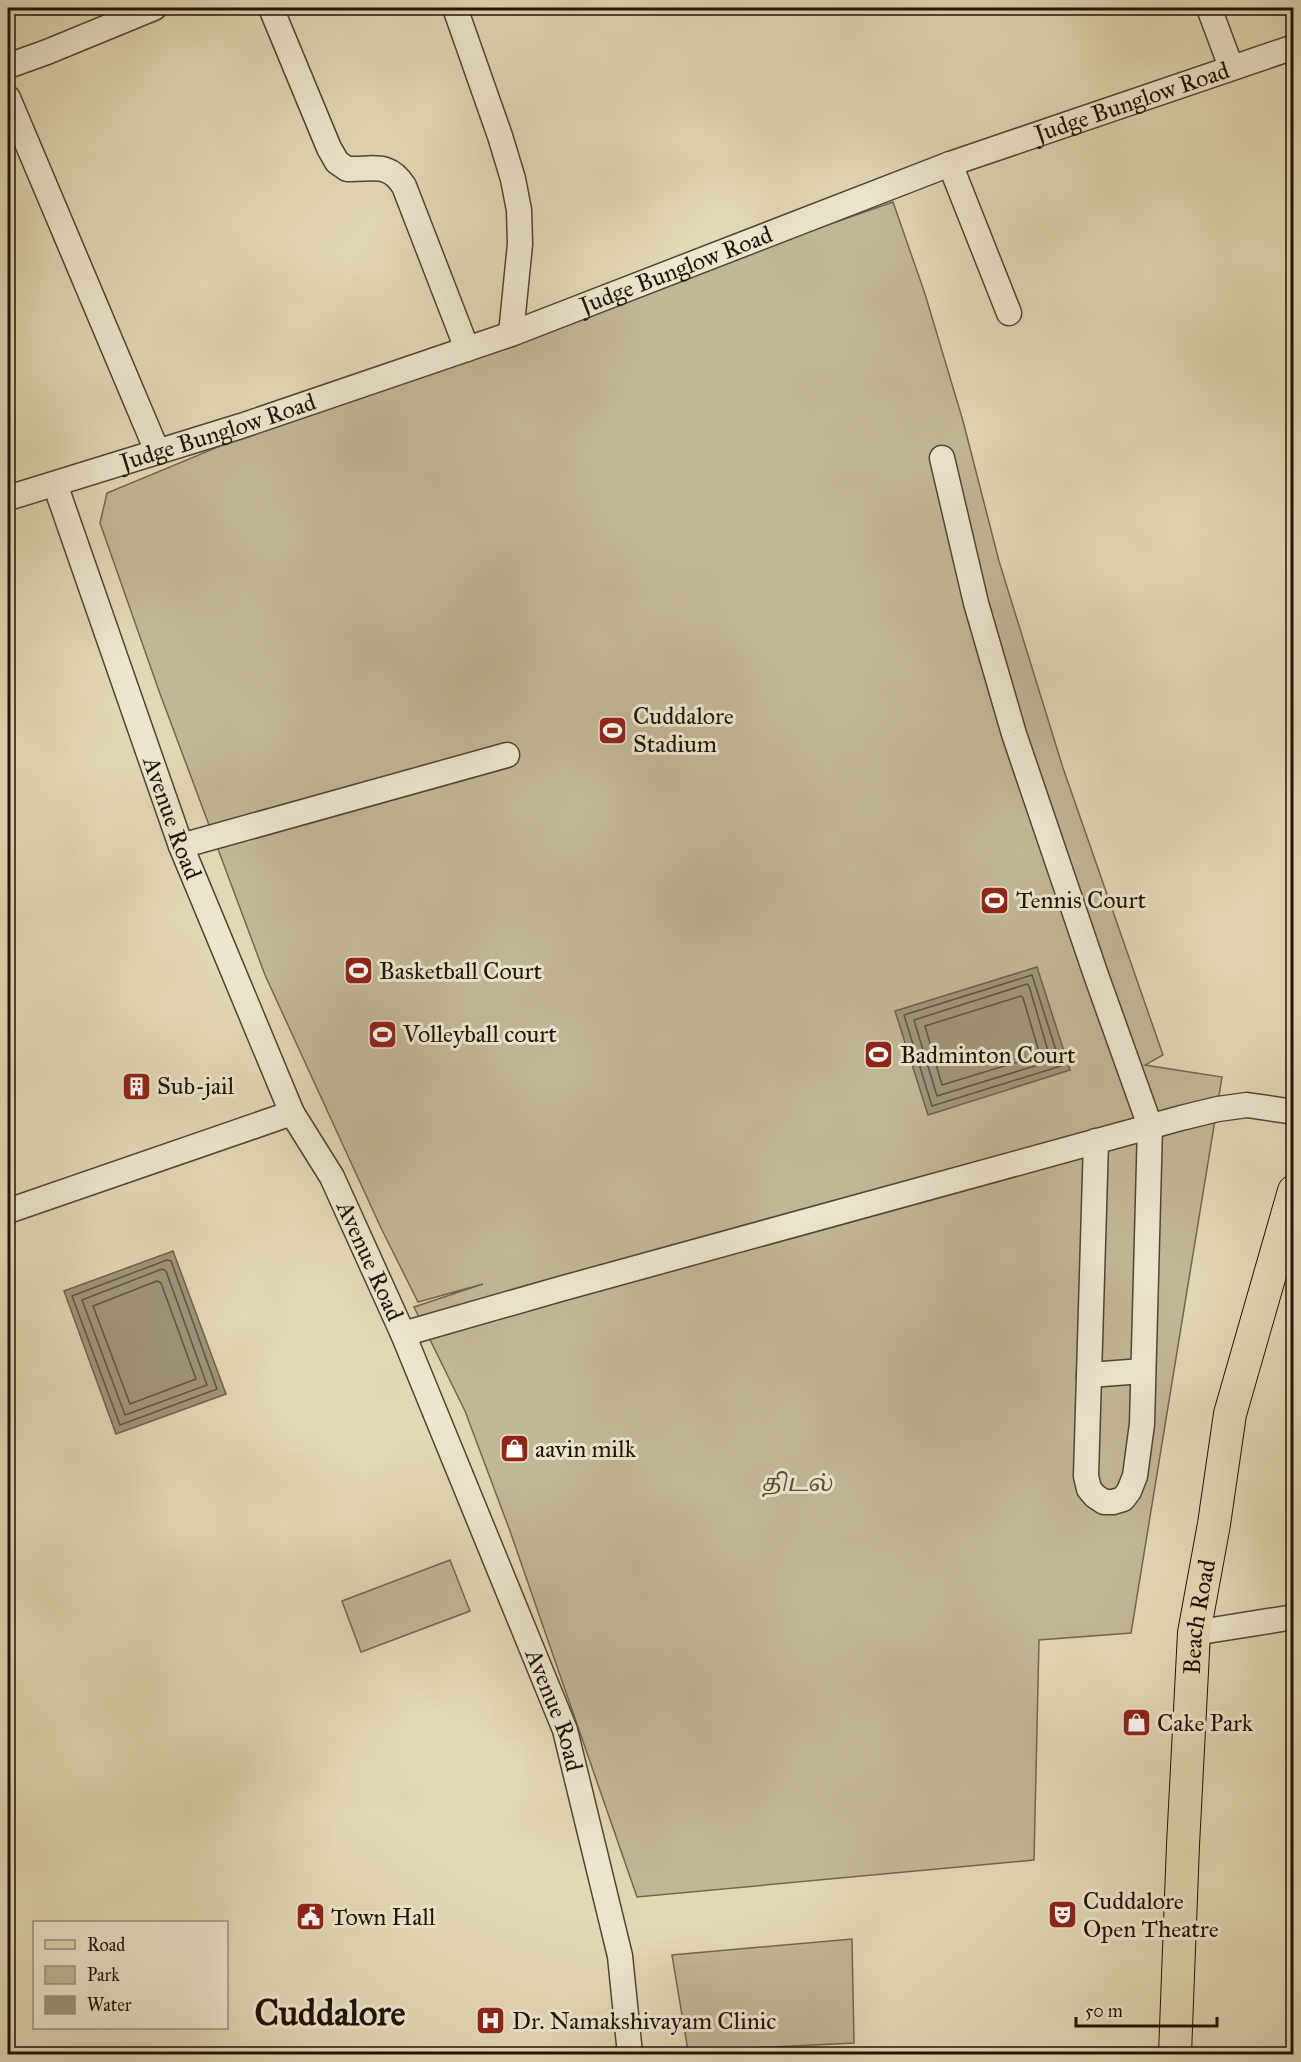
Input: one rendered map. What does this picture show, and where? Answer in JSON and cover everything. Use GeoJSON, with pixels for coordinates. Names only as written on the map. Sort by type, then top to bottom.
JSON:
{"type":"FeatureCollection","features":[{"type":"Feature","properties":{"kind":"main road","name":"Beach Road"},"geometry":{"type":"LineString","coordinates":[[1175,2055],[1194,1633],[1214,1524],[1230,1414],[1293,1191]]}},
{"type":"Feature","properties":{"kind":"street"},"geometry":{"type":"LineString","coordinates":[[8,66],[154,8]]}},
{"type":"Feature","properties":{"kind":"street"},"geometry":{"type":"LineString","coordinates":[[271,8],[329,148],[337,162],[347,169],[383,167],[397,175],[404,186],[467,349]]}},
{"type":"Feature","properties":{"kind":"street"},"geometry":{"type":"LineString","coordinates":[[455,8],[500,136],[513,179],[519,210],[520,244],[511,334]]}},
{"type":"Feature","properties":{"kind":"street"},"geometry":{"type":"LineString","coordinates":[[1209,8],[1231,67]]}},
{"type":"Feature","properties":{"kind":"street","name":"Judge Bunglow Road"},"geometry":{"type":"LineString","coordinates":[[8,498],[241,426],[511,334],[950,164],[1293,47]]}},
{"type":"Feature","properties":{"kind":"street"},"geometry":{"type":"LineString","coordinates":[[8,98],[158,451]]}},
{"type":"Feature","properties":{"kind":"street"},"geometry":{"type":"LineString","coordinates":[[950,164],[1008,313]]}},
{"type":"Feature","properties":{"kind":"street"},"geometry":{"type":"LineString","coordinates":[[942,458],[976,603],[1014,734],[1150,1126],[1142,1424],[1135,1476],[1130,1491],[1124,1499],[1113,1502],[1104,1502],[1095,1496],[1089,1489],[1086,1476],[1096,1141]]}},
{"type":"Feature","properties":{"kind":"street","name":"Avenue Road"},"geometry":{"type":"LineString","coordinates":[[55,484],[181,846],[292,1113],[332,1177],[403,1334],[565,1730],[620,1956],[630,2055]]}},
{"type":"Feature","properties":{"kind":"street"},"geometry":{"type":"LineString","coordinates":[[181,846],[507,755]]}},
{"type":"Feature","properties":{"kind":"street"},"geometry":{"type":"LineString","coordinates":[[403,1334],[1218,1109],[1247,1105],[1293,1112]]}},
{"type":"Feature","properties":{"kind":"street"},"geometry":{"type":"LineString","coordinates":[[8,1211],[292,1113]]}},
{"type":"Feature","properties":{"kind":"street"},"geometry":{"type":"LineString","coordinates":[[1089,1375],[1143,1371]]}},
{"type":"Feature","properties":{"kind":"street"},"geometry":{"type":"LineString","coordinates":[[1194,1633],[1293,1617]]}},
{"type":"Feature","properties":{"kind":"green space","name":"Cuddalore Stadium"},"geometry":{"type":"Polygon","coordinates":[[[893,202],[925,294],[963,421],[999,561],[1063,768],[1163,1055],[1145,1065],[1222,1077],[1131,1633],[1039,1640],[1034,1860],[637,1897],[510,1531],[465,1411],[414,1307],[483,1284],[418,1302],[381,1228],[265,975],[159,691],[100,523],[107,493],[353,391],[893,202]]]}},
{"type":"Feature","properties":{"kind":"green space"},"geometry":{"type":"Polygon","coordinates":[[[450,1560],[470,1611],[361,1652],[342,1601],[450,1560]]]}},
{"type":"Feature","properties":{"kind":"green space"},"geometry":{"type":"Polygon","coordinates":[[[852,1939],[854,2043],[688,2051],[672,1955],[852,1939]]]}},
{"type":"Feature","properties":{"kind":"water"},"geometry":{"type":"Polygon","coordinates":[[[1037,967],[1070,1070],[928,1115],[895,1011],[1037,967]]]}},
{"type":"Feature","properties":{"kind":"water"},"geometry":{"type":"Polygon","coordinates":[[[173,1251],[226,1394],[116,1434],[64,1291],[173,1251]]]}},
{"type":"Feature","properties":{"kind":"place","name":"Cuddalore Stadium"},"geometry":{"type":"Point","coordinates":[612,730]}},
{"type":"Feature","properties":{"kind":"place","name":"Tennis Court"},"geometry":{"type":"Point","coordinates":[995,900]}},
{"type":"Feature","properties":{"kind":"place","name":"Basketball Court"},"geometry":{"type":"Point","coordinates":[358,971]}},
{"type":"Feature","properties":{"kind":"place","name":"Volleyball court"},"geometry":{"type":"Point","coordinates":[382,1034]}},
{"type":"Feature","properties":{"kind":"place","name":"Badminton Court"},"geometry":{"type":"Point","coordinates":[879,1055]}},
{"type":"Feature","properties":{"kind":"place","name":"Sub-jail"},"geometry":{"type":"Point","coordinates":[136,1086]}},
{"type":"Feature","properties":{"kind":"place","name":"aavin milk"},"geometry":{"type":"Point","coordinates":[514,1449]}},
{"type":"Feature","properties":{"kind":"place","name":"Cake Park"},"geometry":{"type":"Point","coordinates":[1136,1723]}},
{"type":"Feature","properties":{"kind":"place","name":"Cuddalore Open Theatre"},"geometry":{"type":"Point","coordinates":[1062,1915]}},
{"type":"Feature","properties":{"kind":"place","name":"Town Hall"},"geometry":{"type":"Point","coordinates":[310,1917]}},
{"type":"Feature","properties":{"kind":"place","name":"Dr. Namakshivayam Clinic"},"geometry":{"type":"Point","coordinates":[491,2021]}},
{"type":"Feature","properties":{"kind":"district","name":"Cuddalore"},"geometry":{"type":"Point","coordinates":[330,2013]}},
{"type":"Feature","properties":{"kind":"park label","name":"திடல்"},"geometry":{"type":"Point","coordinates":[798,1483]}}]}
